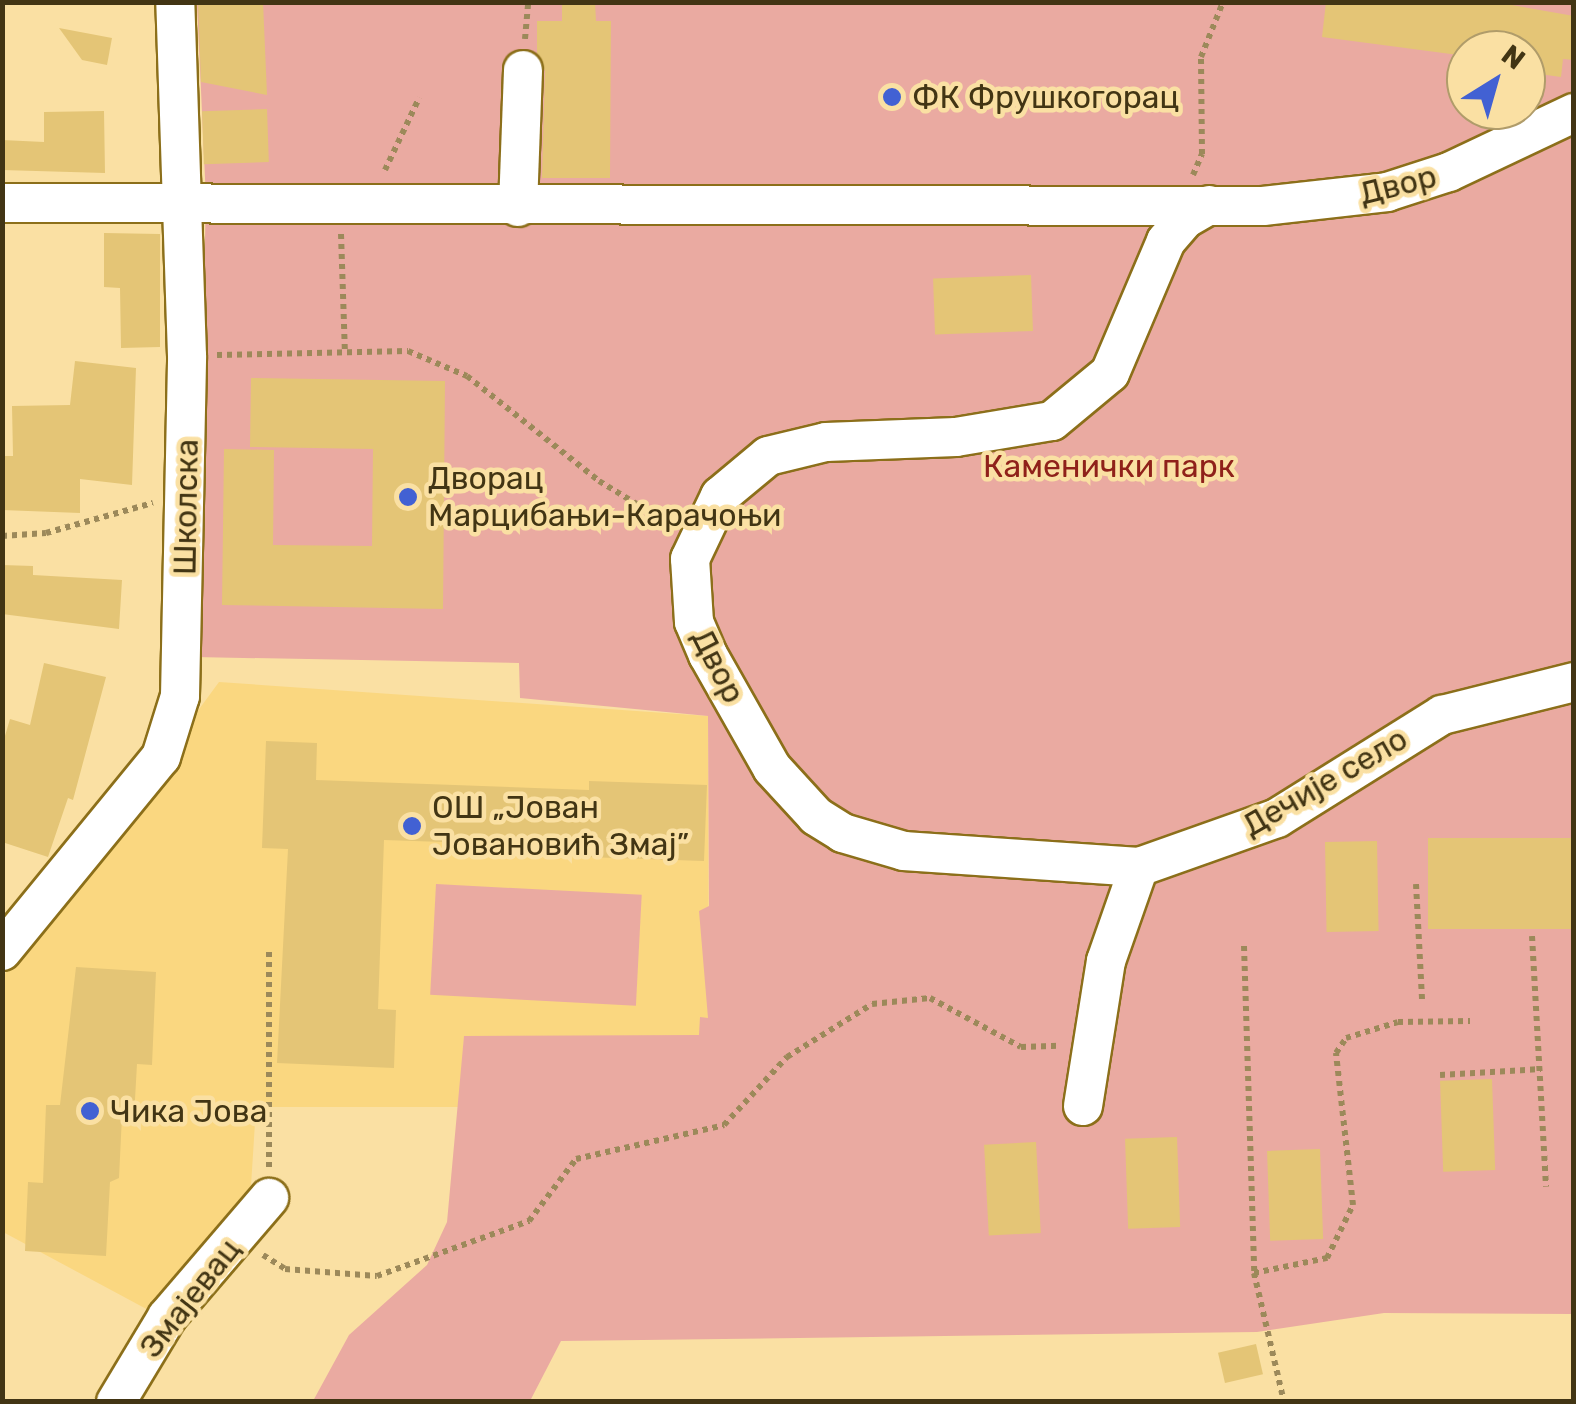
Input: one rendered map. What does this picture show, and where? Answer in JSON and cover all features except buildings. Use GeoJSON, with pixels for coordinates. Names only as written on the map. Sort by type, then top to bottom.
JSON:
{"type":"FeatureCollection","features":[{"type":"Feature","properties":{"kind":"street","name":"Школска"},"geometry":{"type":"LineString","coordinates":[[2,951],[161,757],[180,696],[188,492],[186,208],[175,2]]}},
{"type":"Feature","properties":{"kind":"street"},"geometry":{"type":"LineString","coordinates":[[518,207],[523,70]]}},
{"type":"Feature","properties":{"kind":"street","name":"Двор"},"geometry":{"type":"LineString","coordinates":[[2,203],[186,208],[350,222],[518,207],[1314,203],[1388,192],[1449,172],[1574,113]]}},
{"type":"Feature","properties":{"kind":"street","name":"Двор"},"geometry":{"type":"LineString","coordinates":[[1138,868],[904,851],[843,833],[816,816],[772,768],[708,656],[694,622],[690,559],[720,496],[768,456],[869,437],[1011,431],[1052,421],[1087,397],[1127,344],[1166,241],[1195,205]]}},
{"type":"Feature","properties":{"kind":"street","name":"Дечије село"},"geometry":{"type":"LineString","coordinates":[[1138,868],[1277,818],[1442,715],[1574,682]]}},
{"type":"Feature","properties":{"kind":"street"},"geometry":{"type":"LineString","coordinates":[[1083,1106],[1106,961],[1138,868]]}},
{"type":"Feature","properties":{"kind":"street","name":"Змајевац"},"geometry":{"type":"LineString","coordinates":[[116,1402],[167,1317],[270,1198]]}},
{"type":"Feature","properties":{"kind":"path"},"geometry":{"type":"LineString","coordinates":[[1195,205],[1202,154],[1201,57],[1223,2]]}},
{"type":"Feature","properties":{"kind":"path"},"geometry":{"type":"LineString","coordinates":[[345,353],[350,222],[390,163],[419,98]]}},
{"type":"Feature","properties":{"kind":"path"},"geometry":{"type":"LineString","coordinates":[[187,356],[408,351],[467,376],[599,481],[663,520]]}},
{"type":"Feature","properties":{"kind":"path"},"geometry":{"type":"LineString","coordinates":[[2,536],[46,533],[188,492]]}},
{"type":"Feature","properties":{"kind":"path"},"geometry":{"type":"LineString","coordinates":[[1416,884],[1422,1000]]}},
{"type":"Feature","properties":{"kind":"path"},"geometry":{"type":"LineString","coordinates":[[1532,936],[1546,1186]]}},
{"type":"Feature","properties":{"kind":"path"},"geometry":{"type":"LineString","coordinates":[[1244,946],[1254,1272],[1284,1402]]}},
{"type":"Feature","properties":{"kind":"path"},"geometry":{"type":"LineString","coordinates":[[270,948],[270,1198]]}},
{"type":"Feature","properties":{"kind":"path"},"geometry":{"type":"LineString","coordinates":[[218,1258],[258,1252],[284,1268],[377,1276],[529,1221],[576,1159],[724,1125],[787,1057],[872,1004],[930,998],[1021,1048],[1091,1044]]}},
{"type":"Feature","properties":{"kind":"path"},"geometry":{"type":"LineString","coordinates":[[1254,1272],[1327,1258],[1353,1205],[1336,1053],[1346,1038],[1398,1022],[1470,1021]]}},
{"type":"Feature","properties":{"kind":"path"},"geometry":{"type":"LineString","coordinates":[[1440,1075],[1541,1069]]}},
{"type":"Feature","properties":{"kind":"shaded area","name":"ОШ „Јован Јовановић Змај”"},"geometry":{"type":"Polygon","coordinates":[[[219,682],[708,716],[709,1036],[464,1036],[462,1107],[256,1107],[251,1186],[152,1312],[3,1232],[2,978],[219,682]]]}},
{"type":"Feature","properties":{"kind":"green space","name":"Каменички парк"},"geometry":{"type":"Polygon","coordinates":[[[197,3],[1573,3],[1573,1314],[1384,1313],[1257,1332],[561,1341],[530,1401],[313,1401],[349,1335],[427,1265],[447,1222],[464,1036],[699,1035],[700,1017],[708,1018],[699,911],[709,906],[708,716],[520,698],[519,663],[194,657],[206,200],[197,3]]]}},
{"type":"Feature","properties":{"kind":"green space"},"geometry":{"type":"Polygon","coordinates":[[[436,884],[642,895],[636,1006],[430,995],[436,884]]]}},
{"type":"Feature","properties":{"kind":"place","name":"ФК Фрушкогорац"},"geometry":{"type":"Point","coordinates":[892,97]}},
{"type":"Feature","properties":{"kind":"place","name":"Дворац Марцибањи-Карачоњи"},"geometry":{"type":"Point","coordinates":[408,497]}},
{"type":"Feature","properties":{"kind":"place","name":"ОШ „Јован Јовановић Змај”"},"geometry":{"type":"Point","coordinates":[412,826]}},
{"type":"Feature","properties":{"kind":"place","name":"Чика Јова"},"geometry":{"type":"Point","coordinates":[90,1111]}}]}
